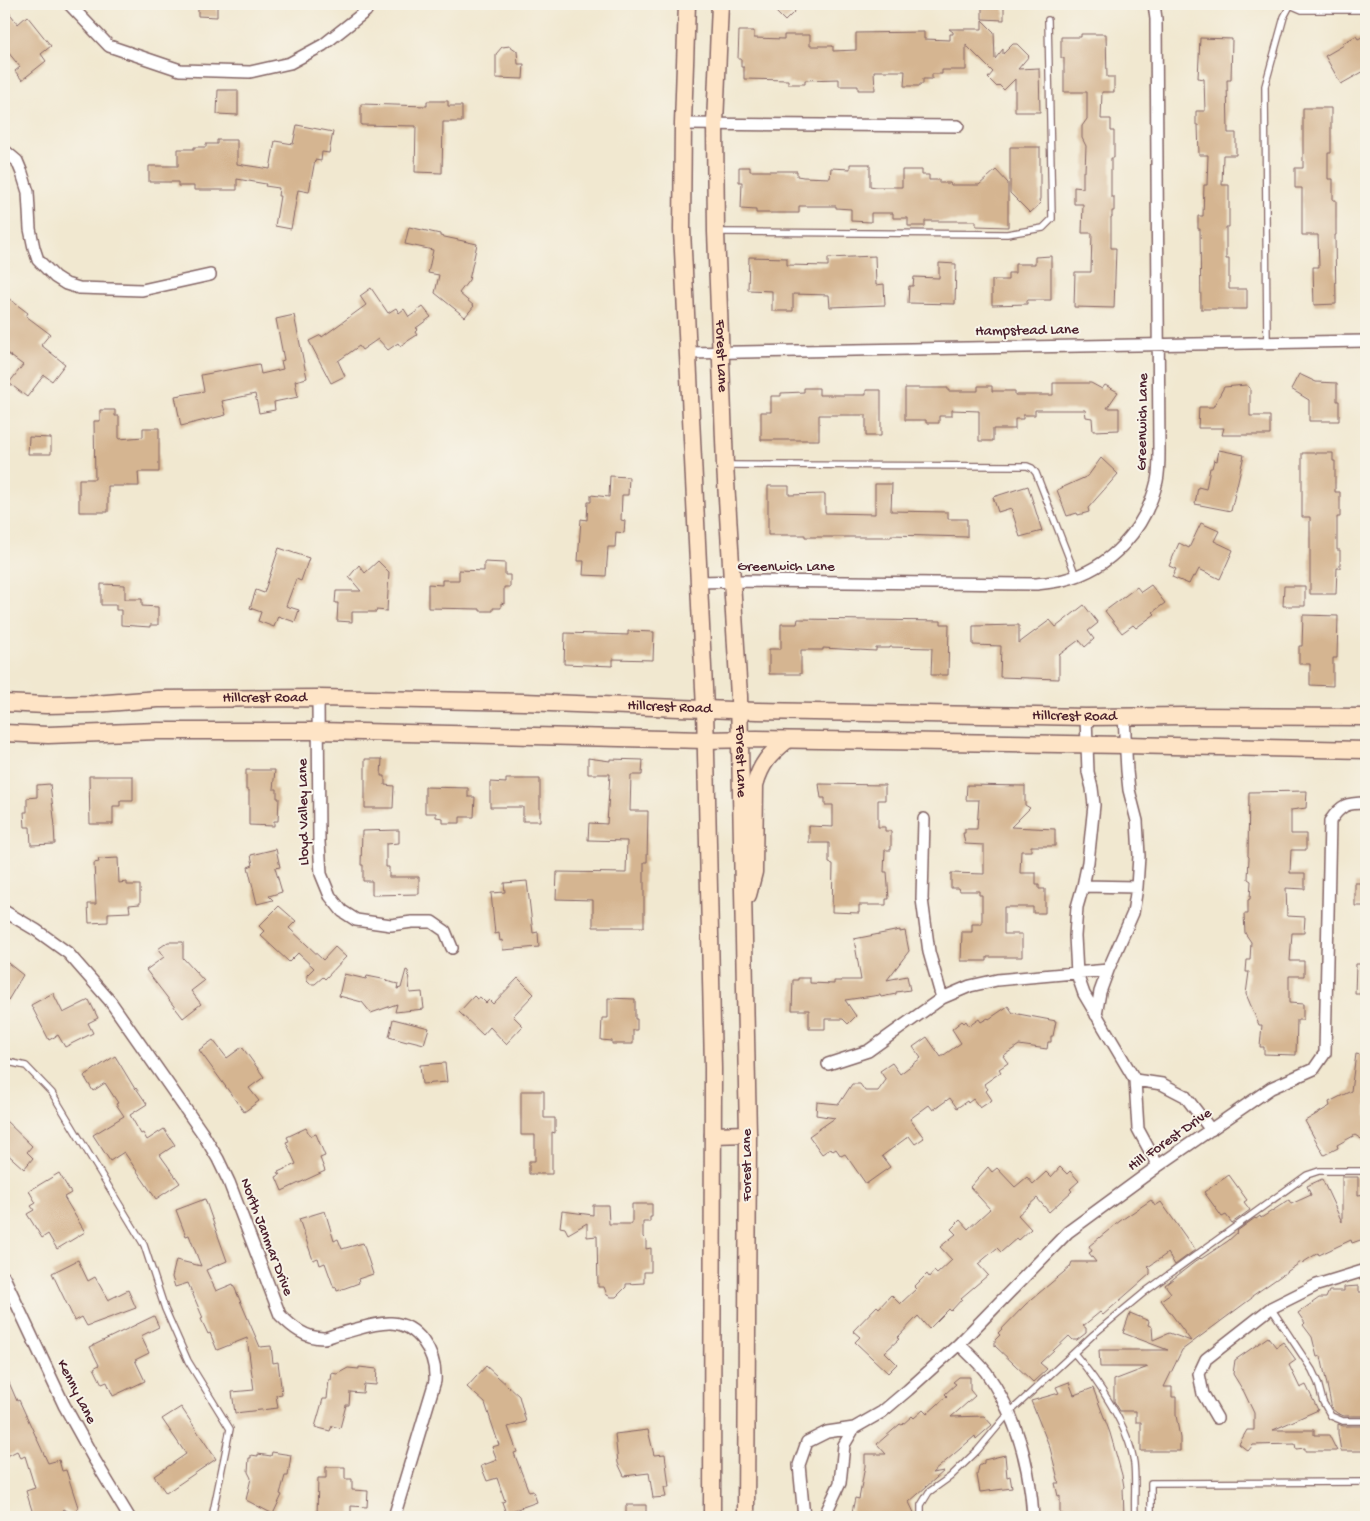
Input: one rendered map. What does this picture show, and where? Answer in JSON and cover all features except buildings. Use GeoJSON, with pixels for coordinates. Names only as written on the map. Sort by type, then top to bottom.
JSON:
{"type":"FeatureCollection","features":[{"type":"Feature","properties":{"kind":"main road"},"geometry":{"type":"LineString","coordinates":[[687,4],[682,230],[706,740],[713,1068],[712,1517]]}},
{"type":"Feature","properties":{"kind":"main road","name":"Forest Lane"},"geometry":{"type":"LineString","coordinates":[[720,4],[715,124],[716,232],[725,465],[739,710],[748,1134],[746,1517]]}},
{"type":"Feature","properties":{"kind":"main road","name":"Hillcrest Road"},"geometry":{"type":"LineString","coordinates":[[4,703],[46,705],[94,704],[158,699],[318,698],[524,702],[739,710],[1086,717],[1366,717]]}},
{"type":"Feature","properties":{"kind":"main road","name":"Hillcrest Road"},"geometry":{"type":"LineString","coordinates":[[4,733],[48,735],[158,731],[318,731],[706,740],[1087,744],[1366,750]]}},
{"type":"Feature","properties":{"kind":"main road"},"geometry":{"type":"LineString","coordinates":[[742,914],[754,872],[755,785],[758,773],[772,753],[788,740]]}},
{"type":"Feature","properties":{"kind":"main road"},"geometry":{"type":"LineString","coordinates":[[713,1135],[748,1134]]}},
{"type":"Feature","properties":{"kind":"street"},"geometry":{"type":"LineString","coordinates":[[69,4],[109,46],[180,70],[250,72],[290,62],[323,45],[366,11]]}},
{"type":"Feature","properties":{"kind":"street","name":"Greenwich Lane"},"geometry":{"type":"LineString","coordinates":[[698,582],[1036,584],[1063,580],[1088,571],[1110,558],[1131,537],[1148,510],[1157,480],[1160,451],[1156,19],[1154,4]]}},
{"type":"Feature","properties":{"kind":"street"},"geometry":{"type":"LineString","coordinates":[[683,124],[958,126]]}},
{"type":"Feature","properties":{"kind":"street"},"geometry":{"type":"LineString","coordinates":[[4,150],[17,161],[28,192],[30,229],[38,260],[45,269],[66,284],[79,288],[142,290],[210,275]]}},
{"type":"Feature","properties":{"kind":"street","name":"Hampstead Lane"},"geometry":{"type":"LineString","coordinates":[[688,353],[1366,341]]}},
{"type":"Feature","properties":{"kind":"street","name":"Lloyd Valley Lane"},"geometry":{"type":"LineString","coordinates":[[318,698],[320,874],[330,896],[342,911],[356,920],[390,925],[432,922],[445,931],[452,948]]}},
{"type":"Feature","properties":{"kind":"street"},"geometry":{"type":"LineString","coordinates":[[1096,1015],[1100,992],[1133,913],[1139,856],[1138,821],[1129,790],[1124,716]]}},
{"type":"Feature","properties":{"kind":"street"},"geometry":{"type":"LineString","coordinates":[[1086,717],[1088,772],[1094,805],[1084,886],[1077,907],[1075,936],[1077,974],[1084,994],[1135,1080],[1138,1129],[1158,1166]]}},
{"type":"Feature","properties":{"kind":"street","name":"Hill Forest Drive"},"geometry":{"type":"LineString","coordinates":[[804,1517],[799,1465],[807,1442],[827,1432],[854,1428],[882,1412],[959,1344],[1068,1232],[1158,1166],[1271,1088],[1314,1069],[1325,1054],[1330,821],[1339,808],[1349,804],[1366,803]]}},
{"type":"Feature","properties":{"kind":"street"},"geometry":{"type":"LineString","coordinates":[[924,819],[922,899],[929,952],[942,998]]}},
{"type":"Feature","properties":{"kind":"street"},"geometry":{"type":"LineString","coordinates":[[1084,886],[1136,887]]}},
{"type":"Feature","properties":{"kind":"street","name":"North Janmar Drive"},"geometry":{"type":"LineString","coordinates":[[4,911],[36,930],[68,953],[110,1002],[203,1134],[229,1182],[280,1315],[290,1325],[306,1335],[323,1338],[387,1322],[399,1324],[410,1327],[431,1351],[434,1364],[434,1380],[394,1517]]}},
{"type":"Feature","properties":{"kind":"street"},"geometry":{"type":"LineString","coordinates":[[828,1064],[868,1051],[942,998],[970,986],[997,980],[1108,970]]}},
{"type":"Feature","properties":{"kind":"street"},"geometry":{"type":"LineString","coordinates":[[1135,1080],[1162,1084],[1185,1096],[1211,1130]]}},
{"type":"Feature","properties":{"kind":"street"},"geometry":{"type":"LineString","coordinates":[[1217,1418],[1203,1394],[1199,1374],[1206,1359],[1271,1308],[1317,1285],[1366,1270]]}},
{"type":"Feature","properties":{"kind":"street","name":"Kenny Lane"},"geometry":{"type":"LineString","coordinates":[[4,1277],[64,1405],[128,1517]]}},
{"type":"Feature","properties":{"kind":"street"},"geometry":{"type":"LineString","coordinates":[[959,1344],[985,1371],[1010,1412],[1025,1453],[1032,1494],[1033,1517]]}},
{"type":"Feature","properties":{"kind":"street"},"geometry":{"type":"LineString","coordinates":[[824,1517],[840,1483],[844,1445],[854,1428]]}},
{"type":"Feature","properties":{"kind":"lane"},"geometry":{"type":"LineString","coordinates":[[1267,342],[1265,86],[1284,17],[1289,4],[1302,10],[1366,10]]}},
{"type":"Feature","properties":{"kind":"lane"},"geometry":{"type":"LineString","coordinates":[[716,232],[1006,234],[1043,228],[1052,219],[1048,20]]}},
{"type":"Feature","properties":{"kind":"lane"},"geometry":{"type":"LineString","coordinates":[[725,465],[1027,466],[1036,473],[1076,576]]}},
{"type":"Feature","properties":{"kind":"lane"},"geometry":{"type":"LineString","coordinates":[[4,1061],[26,1066],[52,1093],[144,1246],[164,1309],[184,1352],[230,1429],[212,1517]]}},
{"type":"Feature","properties":{"kind":"lane"},"geometry":{"type":"LineString","coordinates":[[921,1517],[921,1505],[929,1492],[977,1451],[1010,1412],[1074,1353],[1146,1291],[1307,1175],[1319,1171],[1366,1171]]}},
{"type":"Feature","properties":{"kind":"lane"},"geometry":{"type":"LineString","coordinates":[[1271,1308],[1312,1370],[1323,1402],[1331,1416],[1343,1421],[1366,1421]]}},
{"type":"Feature","properties":{"kind":"lane"},"geometry":{"type":"LineString","coordinates":[[1074,1353],[1092,1373],[1127,1436],[1134,1464],[1134,1517]]}},
{"type":"Feature","properties":{"kind":"lane"},"geometry":{"type":"LineString","coordinates":[[1151,1517],[1151,1483],[1366,1482]]}}]}
